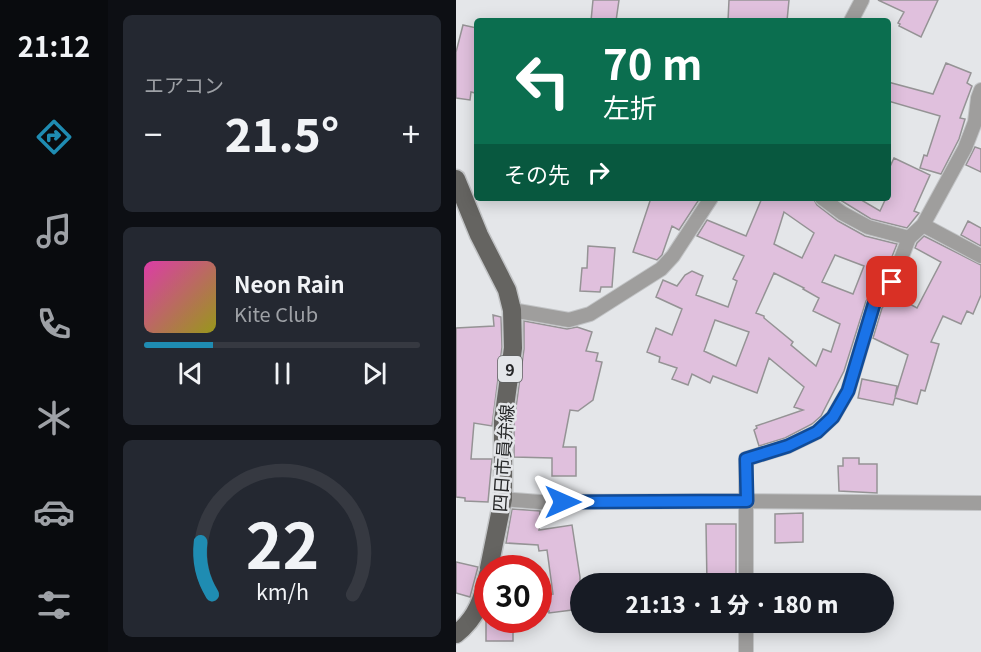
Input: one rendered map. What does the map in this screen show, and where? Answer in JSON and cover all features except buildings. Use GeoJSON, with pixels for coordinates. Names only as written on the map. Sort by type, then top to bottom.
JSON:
{"type":"FeatureCollection","features":[{"type":"Feature","properties":{"kind":"main road","name":"四日市員弁線"},"geometry":{"type":"LineString","coordinates":[[456,179],[479,236],[507,290],[512,310],[513,348],[502,421],[503,499],[492,555]]}},
{"type":"Feature","properties":{"kind":"main road"},"geometry":{"type":"LineString","coordinates":[[456,634],[474,617]]}},
{"type":"Feature","properties":{"kind":"street"},"geometry":{"type":"LineString","coordinates":[[853,18],[862,0]]}},
{"type":"Feature","properties":{"kind":"street"},"geometry":{"type":"LineString","coordinates":[[747,573],[746,459],[788,446],[817,432],[833,417],[848,391],[874,304],[892,282],[909,238],[923,225],[965,148],[975,122],[981,90]]}},
{"type":"Feature","properties":{"kind":"street"},"geometry":{"type":"LineString","coordinates":[[512,310],[569,320],[590,314],[661,269],[673,256],[709,201]]}},
{"type":"Feature","properties":{"kind":"street"},"geometry":{"type":"LineString","coordinates":[[826,201],[868,227],[909,238]]}},
{"type":"Feature","properties":{"kind":"street"},"geometry":{"type":"LineString","coordinates":[[923,225],[981,256]]}},
{"type":"Feature","properties":{"kind":"street"},"geometry":{"type":"LineString","coordinates":[[503,499],[540,502],[981,503]]}},
{"type":"Feature","properties":{"kind":"street"},"geometry":{"type":"LineString","coordinates":[[746,633],[746,652]]}},
{"type":"Feature","properties":{"kind":"route"},"geometry":{"type":"LineString","coordinates":[[563,502],[747,501],[746,459],[788,446],[817,432],[833,417],[848,391],[874,304],[892,282]]}}]}
